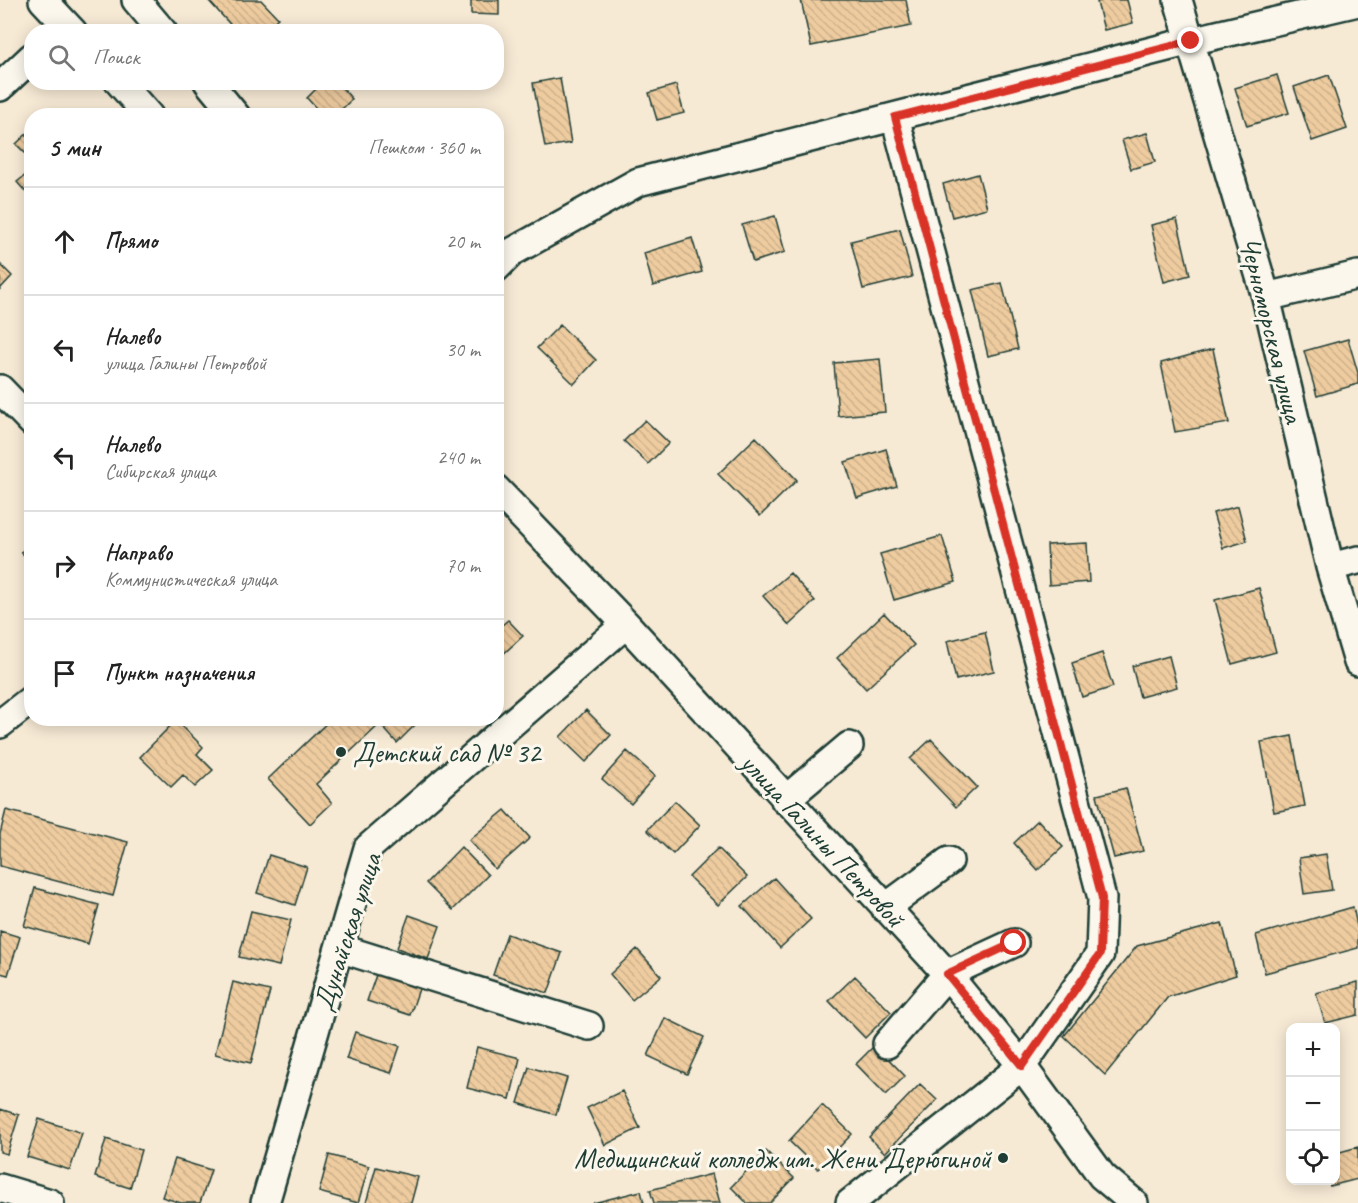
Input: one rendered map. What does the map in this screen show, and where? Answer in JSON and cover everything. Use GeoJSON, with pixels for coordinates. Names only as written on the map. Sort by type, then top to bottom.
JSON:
{"type":"FeatureCollection","features":[{"type":"Feature","properties":{"kind":"street"},"geometry":{"type":"LineString","coordinates":[[43,0],[61,24]]}},
{"type":"Feature","properties":{"kind":"street"},"geometry":{"type":"LineString","coordinates":[[136,0],[156,24]]}},
{"type":"Feature","properties":{"kind":"street","name":"Черноморская улица"},"geometry":{"type":"LineString","coordinates":[[1178,0],[1266,297],[1330,567],[1358,662]]}},
{"type":"Feature","properties":{"kind":"street"},"geometry":{"type":"LineString","coordinates":[[504,260],[512,252],[638,182],[1191,41],[1358,2]]}},
{"type":"Feature","properties":{"kind":"street"},"geometry":{"type":"LineString","coordinates":[[0,87],[24,64]]}},
{"type":"Feature","properties":{"kind":"street"},"geometry":{"type":"LineString","coordinates":[[126,90],[143,108]]}},
{"type":"Feature","properties":{"kind":"street"},"geometry":{"type":"LineString","coordinates":[[215,90],[229,108]]}},
{"type":"Feature","properties":{"kind":"street"},"geometry":{"type":"LineString","coordinates":[[850,1203],[1022,1066],[1100,954],[1102,898],[895,117]]}},
{"type":"Feature","properties":{"kind":"street"},"geometry":{"type":"LineString","coordinates":[[1266,297],[1358,275]]}},
{"type":"Feature","properties":{"kind":"street"},"geometry":{"type":"LineString","coordinates":[[0,389],[24,414]]}},
{"type":"Feature","properties":{"kind":"street","name":"улица Галины Петровой"},"geometry":{"type":"LineString","coordinates":[[504,497],[627,624],[785,800],[947,974],[1022,1066],[1102,1176],[1134,1203]]}},
{"type":"Feature","properties":{"kind":"street"},"geometry":{"type":"LineString","coordinates":[[1330,567],[1358,560]]}},
{"type":"Feature","properties":{"kind":"street","name":"Дунайская улица"},"geometry":{"type":"LineString","coordinates":[[265,1203],[368,848],[627,624]]}},
{"type":"Feature","properties":{"kind":"street"},"geometry":{"type":"LineString","coordinates":[[0,724],[24,705]]}},
{"type":"Feature","properties":{"kind":"street"},"geometry":{"type":"LineString","coordinates":[[785,800],[849,746]]}},
{"type":"Feature","properties":{"kind":"street"},"geometry":{"type":"LineString","coordinates":[[885,908],[949,861]]}},
{"type":"Feature","properties":{"kind":"street"},"geometry":{"type":"LineString","coordinates":[[887,1044],[947,974],[1014,943]]}},
{"type":"Feature","properties":{"kind":"street"},"geometry":{"type":"LineString","coordinates":[[339,948],[589,1026]]}},
{"type":"Feature","properties":{"kind":"street"},"geometry":{"type":"LineString","coordinates":[[0,1188],[50,1203]]}},
{"type":"Feature","properties":{"kind":"building"},"geometry":{"type":"Polygon","coordinates":[[[208,0],[261,0],[278,18],[272,24],[230,24],[208,0]]]}},
{"type":"Feature","properties":{"kind":"building"},"geometry":{"type":"Polygon","coordinates":[[[471,0],[499,0],[499,15],[471,14],[471,0]]]}},
{"type":"Feature","properties":{"kind":"building"},"geometry":{"type":"Polygon","coordinates":[[[801,0],[906,0],[911,26],[811,46],[801,0]]]}},
{"type":"Feature","properties":{"kind":"building"},"geometry":{"type":"Polygon","coordinates":[[[1127,0],[1133,23],[1104,30],[1097,2],[1127,0]]]}},
{"type":"Feature","properties":{"kind":"building"},"geometry":{"type":"Polygon","coordinates":[[[1277,75],[1289,113],[1247,126],[1235,88],[1277,75]]]}},
{"type":"Feature","properties":{"kind":"building"},"geometry":{"type":"Polygon","coordinates":[[[1329,75],[1347,129],[1312,141],[1294,87],[1329,75]]]}},
{"type":"Feature","properties":{"kind":"building"},"geometry":{"type":"Polygon","coordinates":[[[560,78],[571,143],[545,147],[533,83],[560,78]]]}},
{"type":"Feature","properties":{"kind":"building"},"geometry":{"type":"Polygon","coordinates":[[[676,85],[684,113],[657,120],[649,93],[676,85]]]}},
{"type":"Feature","properties":{"kind":"building"},"geometry":{"type":"Polygon","coordinates":[[[315,90],[344,90],[352,99],[343,108],[316,108],[307,98],[315,90]]]}},
{"type":"Feature","properties":{"kind":"building"},"geometry":{"type":"Polygon","coordinates":[[[1147,133],[1155,162],[1131,169],[1122,140],[1147,133]]]}},
{"type":"Feature","properties":{"kind":"building"},"geometry":{"type":"Polygon","coordinates":[[[24,136],[24,152],[16,144],[24,136]]]}},
{"type":"Feature","properties":{"kind":"building"},"geometry":{"type":"Polygon","coordinates":[[[978,174],[987,208],[952,217],[943,184],[978,174]]]}},
{"type":"Feature","properties":{"kind":"building"},"geometry":{"type":"Polygon","coordinates":[[[24,176],[24,190],[17,182],[24,176]]]}},
{"type":"Feature","properties":{"kind":"building"},"geometry":{"type":"Polygon","coordinates":[[[775,216],[785,252],[753,262],[742,225],[775,216]]]}},
{"type":"Feature","properties":{"kind":"building"},"geometry":{"type":"Polygon","coordinates":[[[1177,219],[1190,275],[1164,282],[1151,225],[1177,219]]]}},
{"type":"Feature","properties":{"kind":"building"},"geometry":{"type":"Polygon","coordinates":[[[900,229],[912,277],[863,289],[851,241],[900,229]]]}},
{"type":"Feature","properties":{"kind":"building"},"geometry":{"type":"Polygon","coordinates":[[[692,238],[702,272],[653,286],[644,253],[692,238]]]}},
{"type":"Feature","properties":{"kind":"building"},"geometry":{"type":"Polygon","coordinates":[[[0,264],[12,276],[0,289],[0,264]]]}},
{"type":"Feature","properties":{"kind":"building"},"geometry":{"type":"Polygon","coordinates":[[[1002,283],[1018,349],[988,356],[972,290],[1002,283]]]}},
{"type":"Feature","properties":{"kind":"building"},"geometry":{"type":"Polygon","coordinates":[[[560,325],[596,360],[574,384],[537,348],[560,325]]]}},
{"type":"Feature","properties":{"kind":"building"},"geometry":{"type":"Polygon","coordinates":[[[1348,339],[1358,373],[1358,384],[1317,396],[1304,351],[1348,339]]]}},
{"type":"Feature","properties":{"kind":"building"},"geometry":{"type":"Polygon","coordinates":[[[1213,349],[1229,423],[1175,432],[1161,363],[1213,349]]]}},
{"type":"Feature","properties":{"kind":"building"},"geometry":{"type":"Polygon","coordinates":[[[880,359],[885,412],[838,416],[834,363],[880,359]]]}},
{"type":"Feature","properties":{"kind":"building"},"geometry":{"type":"Polygon","coordinates":[[[645,420],[669,443],[648,464],[624,441],[645,420]]]}},
{"type":"Feature","properties":{"kind":"building"},"geometry":{"type":"Polygon","coordinates":[[[756,437],[797,480],[760,516],[718,474],[756,437]]]}},
{"type":"Feature","properties":{"kind":"building"},"geometry":{"type":"Polygon","coordinates":[[[886,449],[897,486],[857,498],[845,462],[886,449]]]}},
{"type":"Feature","properties":{"kind":"building"},"geometry":{"type":"Polygon","coordinates":[[[1238,506],[1247,541],[1223,548],[1213,513],[1238,506]]]}},
{"type":"Feature","properties":{"kind":"building"},"geometry":{"type":"Polygon","coordinates":[[[942,536],[956,582],[894,600],[880,554],[942,536]]]}},
{"type":"Feature","properties":{"kind":"building"},"geometry":{"type":"Polygon","coordinates":[[[1087,543],[1089,582],[1049,585],[1047,545],[1087,543]]]}},
{"type":"Feature","properties":{"kind":"building"},"geometry":{"type":"Polygon","coordinates":[[[790,573],[815,601],[789,625],[763,596],[790,573]]]}},
{"type":"Feature","properties":{"kind":"building"},"geometry":{"type":"Polygon","coordinates":[[[1259,588],[1276,652],[1232,664],[1215,600],[1259,588]]]}},
{"type":"Feature","properties":{"kind":"building"},"geometry":{"type":"Polygon","coordinates":[[[884,613],[914,645],[866,689],[837,658],[884,613]]]}},
{"type":"Feature","properties":{"kind":"building"},"geometry":{"type":"Polygon","coordinates":[[[508,620],[523,636],[504,653],[504,623],[508,620]]]}},
{"type":"Feature","properties":{"kind":"building"},"geometry":{"type":"Polygon","coordinates":[[[985,632],[994,671],[956,680],[947,641],[985,632]]]}},
{"type":"Feature","properties":{"kind":"building"},"geometry":{"type":"Polygon","coordinates":[[[1102,653],[1113,687],[1082,697],[1072,663],[1102,653]]]}},
{"type":"Feature","properties":{"kind":"building"},"geometry":{"type":"Polygon","coordinates":[[[1169,656],[1177,687],[1140,697],[1132,666],[1169,656]]]}},
{"type":"Feature","properties":{"kind":"building"},"geometry":{"type":"Polygon","coordinates":[[[586,710],[611,735],[586,762],[560,737],[586,710]]]}},
{"type":"Feature","properties":{"kind":"building"},"geometry":{"type":"Polygon","coordinates":[[[170,726],[182,726],[203,747],[197,754],[213,770],[195,787],[183,775],[171,787],[140,757],[170,726]]]}},
{"type":"Feature","properties":{"kind":"building"},"geometry":{"type":"Polygon","coordinates":[[[324,726],[378,726],[316,784],[332,803],[310,824],[268,779],[324,726]]]}},
{"type":"Feature","properties":{"kind":"building"},"geometry":{"type":"Polygon","coordinates":[[[382,726],[414,726],[397,743],[382,726]]]}},
{"type":"Feature","properties":{"kind":"building"},"geometry":{"type":"Polygon","coordinates":[[[1292,736],[1305,806],[1274,812],[1261,742],[1292,736]]]}},
{"type":"Feature","properties":{"kind":"building"},"geometry":{"type":"Polygon","coordinates":[[[931,739],[977,787],[956,807],[910,759],[931,739]]]}},
{"type":"Feature","properties":{"kind":"building"},"geometry":{"type":"Polygon","coordinates":[[[627,751],[655,776],[631,804],[602,779],[627,751]]]}},
{"type":"Feature","properties":{"kind":"building"},"geometry":{"type":"Polygon","coordinates":[[[1126,788],[1143,851],[1114,858],[1097,795],[1126,788]]]}},
{"type":"Feature","properties":{"kind":"building"},"geometry":{"type":"Polygon","coordinates":[[[675,801],[700,825],[673,854],[647,830],[675,801]]]}},
{"type":"Feature","properties":{"kind":"building"},"geometry":{"type":"Polygon","coordinates":[[[6,810],[128,842],[113,896],[0,866],[0,834],[6,810]]]}},
{"type":"Feature","properties":{"kind":"building"},"geometry":{"type":"Polygon","coordinates":[[[505,810],[530,838],[495,869],[469,840],[505,810]]]}},
{"type":"Feature","properties":{"kind":"building"},"geometry":{"type":"Polygon","coordinates":[[[1038,820],[1063,847],[1038,870],[1014,843],[1038,820]]]}},
{"type":"Feature","properties":{"kind":"building"},"geometry":{"type":"Polygon","coordinates":[[[461,847],[488,875],[453,910],[426,883],[461,847]]]}},
{"type":"Feature","properties":{"kind":"building"},"geometry":{"type":"Polygon","coordinates":[[[718,848],[747,877],[718,905],[689,877],[718,848]]]}},
{"type":"Feature","properties":{"kind":"building"},"geometry":{"type":"Polygon","coordinates":[[[1326,854],[1332,890],[1304,894],[1299,858],[1326,854]]]}},
{"type":"Feature","properties":{"kind":"building"},"geometry":{"type":"Polygon","coordinates":[[[269,855],[307,867],[295,905],[257,893],[269,855]]]}},
{"type":"Feature","properties":{"kind":"building"},"geometry":{"type":"Polygon","coordinates":[[[774,878],[811,919],[780,948],[742,906],[774,878]]]}},
{"type":"Feature","properties":{"kind":"building"},"geometry":{"type":"Polygon","coordinates":[[[35,888],[99,905],[88,944],[24,926],[35,888]]]}},
{"type":"Feature","properties":{"kind":"building"},"geometry":{"type":"Polygon","coordinates":[[[1353,907],[1358,930],[1358,948],[1265,973],[1256,935],[1353,907]]]}},
{"type":"Feature","properties":{"kind":"building"},"geometry":{"type":"Polygon","coordinates":[[[251,911],[291,920],[279,966],[239,957],[251,911]]]}},
{"type":"Feature","properties":{"kind":"building"},"geometry":{"type":"Polygon","coordinates":[[[409,915],[440,926],[428,959],[397,948],[409,915]]]}},
{"type":"Feature","properties":{"kind":"building"},"geometry":{"type":"Polygon","coordinates":[[[1222,923],[1236,975],[1168,997],[1105,1075],[1064,1036],[1137,946],[1222,923]]]}},
{"type":"Feature","properties":{"kind":"building"},"geometry":{"type":"Polygon","coordinates":[[[0,931],[20,937],[8,975],[0,973],[0,931]]]}},
{"type":"Feature","properties":{"kind":"building"},"geometry":{"type":"Polygon","coordinates":[[[507,934],[562,953],[548,993],[493,975],[507,934]]]}},
{"type":"Feature","properties":{"kind":"building"},"geometry":{"type":"Polygon","coordinates":[[[637,949],[661,976],[632,1000],[610,974],[637,949]]]}},
{"type":"Feature","properties":{"kind":"building"},"geometry":{"type":"Polygon","coordinates":[[[377,972],[420,986],[410,1015],[367,1001],[377,972]]]}},
{"type":"Feature","properties":{"kind":"building"},"geometry":{"type":"Polygon","coordinates":[[[855,976],[891,1012],[865,1038],[829,1001],[855,976]]]}},
{"type":"Feature","properties":{"kind":"building"},"geometry":{"type":"Polygon","coordinates":[[[233,982],[270,991],[251,1063],[215,1054],[233,982]]]}},
{"type":"Feature","properties":{"kind":"building"},"geometry":{"type":"Polygon","coordinates":[[[1358,982],[1358,1015],[1325,1023],[1316,993],[1358,982]]]}},
{"type":"Feature","properties":{"kind":"building"},"geometry":{"type":"Polygon","coordinates":[[[665,1018],[704,1037],[687,1074],[648,1056],[665,1018]]]}},
{"type":"Feature","properties":{"kind":"building"},"geometry":{"type":"Polygon","coordinates":[[[355,1032],[400,1046],[391,1073],[346,1059],[355,1032]]]}},
{"type":"Feature","properties":{"kind":"building"},"geometry":{"type":"Polygon","coordinates":[[[875,1045],[905,1076],[886,1095],[856,1064],[875,1045]]]}},
{"type":"Feature","properties":{"kind":"building"},"geometry":{"type":"Polygon","coordinates":[[[477,1047],[520,1058],[510,1099],[467,1088],[477,1047]]]}},
{"type":"Feature","properties":{"kind":"building"},"geometry":{"type":"Polygon","coordinates":[[[529,1067],[567,1078],[556,1115],[518,1103],[529,1067]]]}},
{"type":"Feature","properties":{"kind":"building"},"geometry":{"type":"Polygon","coordinates":[[[920,1084],[937,1100],[885,1153],[869,1137],[920,1084]]]}},
{"type":"Feature","properties":{"kind":"building"},"geometry":{"type":"Polygon","coordinates":[[[622,1091],[640,1128],[605,1145],[587,1108],[622,1091]]]}},
{"type":"Feature","properties":{"kind":"building"},"geometry":{"type":"Polygon","coordinates":[[[822,1105],[852,1134],[818,1169],[789,1141],[822,1105]]]}},
{"type":"Feature","properties":{"kind":"building"},"geometry":{"type":"Polygon","coordinates":[[[0,1109],[19,1115],[7,1154],[0,1152],[0,1109]]]}},
{"type":"Feature","properties":{"kind":"building"},"geometry":{"type":"Polygon","coordinates":[[[39,1119],[82,1133],[70,1170],[27,1157],[39,1119]]]}},
{"type":"Feature","properties":{"kind":"building"},"geometry":{"type":"Polygon","coordinates":[[[106,1139],[141,1150],[130,1188],[95,1177],[106,1139]]]}},
{"type":"Feature","properties":{"kind":"building"},"geometry":{"type":"Polygon","coordinates":[[[1358,1147],[1358,1179],[1340,1184],[1340,1152],[1358,1147]]]}},
{"type":"Feature","properties":{"kind":"building"},"geometry":{"type":"Polygon","coordinates":[[[766,1151],[794,1178],[770,1203],[747,1203],[731,1187],[766,1151]]]}},
{"type":"Feature","properties":{"kind":"building"},"geometry":{"type":"Polygon","coordinates":[[[329,1155],[369,1166],[358,1203],[319,1192],[329,1155]]]}},
{"type":"Feature","properties":{"kind":"building"},"geometry":{"type":"Polygon","coordinates":[[[175,1159],[211,1170],[200,1203],[181,1203],[162,1197],[175,1159]]]}},
{"type":"Feature","properties":{"kind":"building"},"geometry":{"type":"Polygon","coordinates":[[[376,1167],[418,1177],[411,1203],[366,1203],[376,1167]]]}},
{"type":"Feature","properties":{"kind":"building"},"geometry":{"type":"Polygon","coordinates":[[[712,1174],[720,1203],[654,1203],[650,1190],[712,1174]]]}},
{"type":"Feature","properties":{"kind":"building"},"geometry":{"type":"Polygon","coordinates":[[[641,1191],[644,1203],[593,1203],[641,1191]]]}},
{"type":"Feature","properties":{"kind":"place","name":"Детский сад № 32"},"geometry":{"type":"Point","coordinates":[341,752]}},
{"type":"Feature","properties":{"kind":"place","name":"Медицинский колледж им. Жени Дерюгиной"},"geometry":{"type":"Point","coordinates":[1003,1158]}},
{"type":"Feature","properties":{"kind":"route"},"geometry":{"type":"LineString","coordinates":[[1014,943],[947,974],[1022,1066],[1100,954],[1102,898],[895,117],[1191,41]]}}]}
